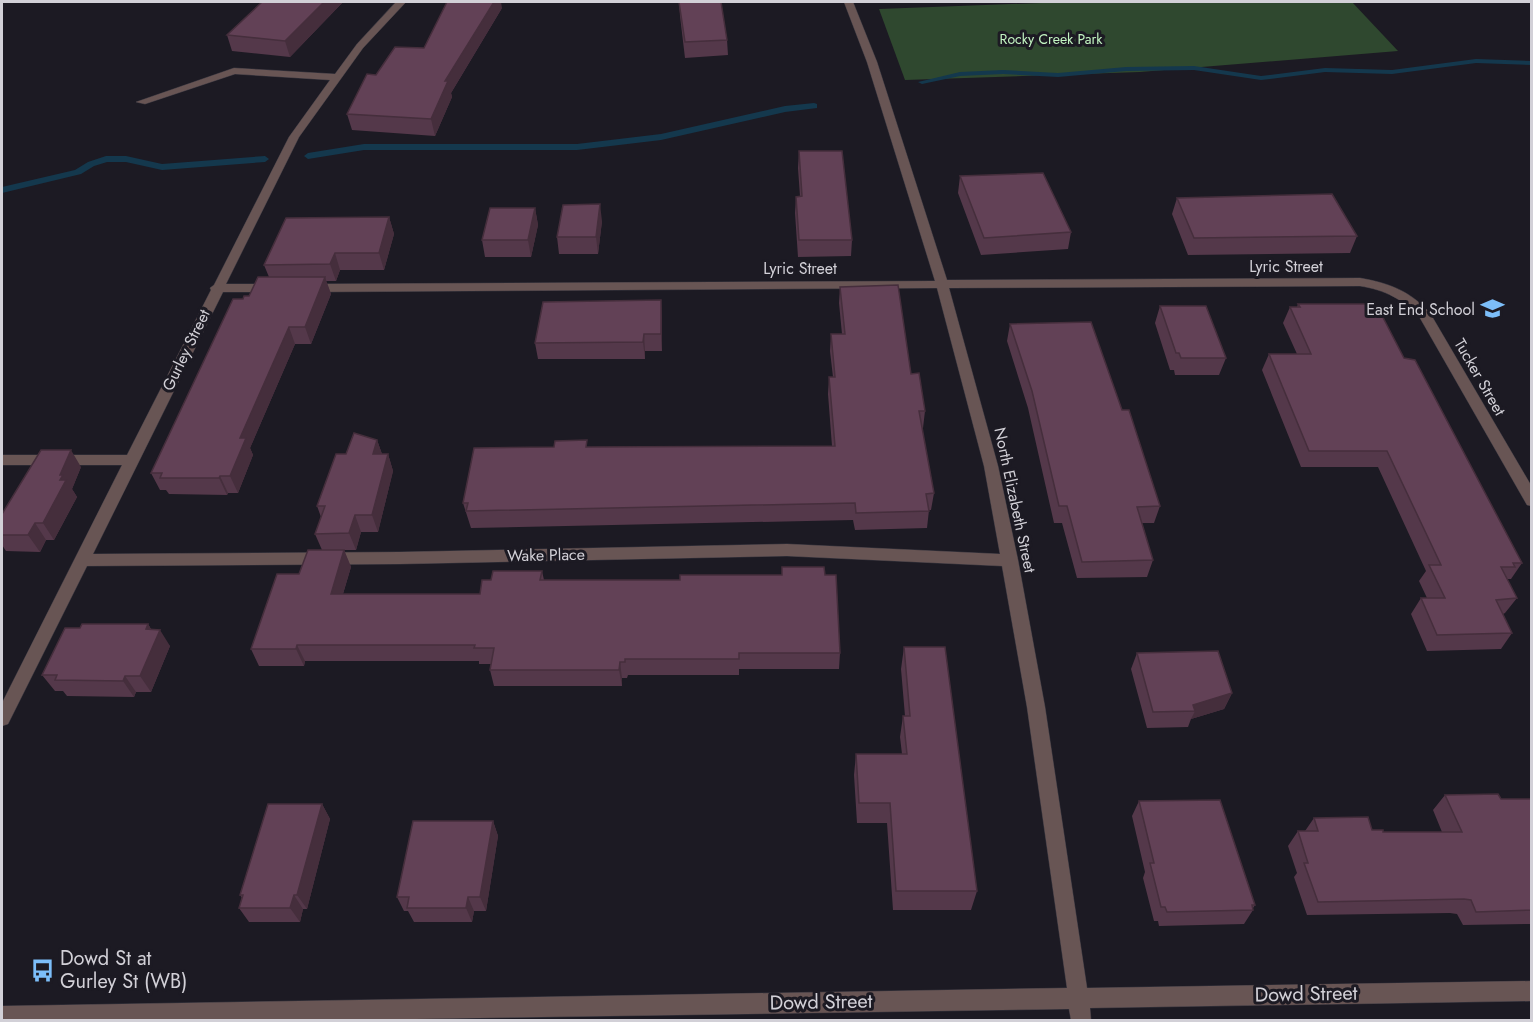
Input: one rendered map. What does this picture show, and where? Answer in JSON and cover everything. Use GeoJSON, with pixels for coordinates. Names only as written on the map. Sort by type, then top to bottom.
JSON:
{"type":"FeatureCollection","features":[{"type":"Feature","properties":{"kind":"street","name":"Gurley Street"},"geometry":{"type":"LineString","coordinates":[[2,719],[216,288],[294,137],[360,46],[401,2]]}},
{"type":"Feature","properties":{"kind":"street","name":"North Elizabeth Street"},"geometry":{"type":"LineString","coordinates":[[849,2],[872,62],[942,284],[991,466],[1038,719],[1081,1020]]}},
{"type":"Feature","properties":{"kind":"street"},"geometry":{"type":"LineString","coordinates":[[141,102],[234,71],[337,77]]}},
{"type":"Feature","properties":{"kind":"street","name":"Lyric Street"},"geometry":{"type":"LineString","coordinates":[[216,288],[1360,282],[1383,285]]}},
{"type":"Feature","properties":{"kind":"street","name":"Tucker Street"},"geometry":{"type":"LineString","coordinates":[[1383,285],[1412,300],[1425,316],[1532,501]]}},
{"type":"Feature","properties":{"kind":"street"},"geometry":{"type":"LineString","coordinates":[[2,460],[131,460]]}},
{"type":"Feature","properties":{"kind":"street","name":"Wake Place"},"geometry":{"type":"LineString","coordinates":[[82,560],[400,558],[787,550],[1010,560]]}},
{"type":"Feature","properties":{"kind":"street","name":"Dowd Street"},"geometry":{"type":"LineString","coordinates":[[2,1016],[174,1017],[1532,991]]}},
{"type":"Feature","properties":{"kind":"green space","name":"Rocky Creek Park"},"geometry":{"type":"Polygon","coordinates":[[[1067,2],[1352,2],[1398,51],[1140,72],[905,80],[879,9],[1067,2]]]}},
{"type":"Feature","properties":{"kind":"building"},"geometry":{"type":"Polygon","coordinates":[[[262,2],[324,2],[285,41],[227,35],[262,2]]]}},
{"type":"Feature","properties":{"kind":"building"},"geometry":{"type":"Polygon","coordinates":[[[447,2],[494,2],[445,81],[448,81],[431,119],[347,114],[367,74],[376,75],[395,47],[424,48],[447,2]]]}},
{"type":"Feature","properties":{"kind":"building"},"geometry":{"type":"Polygon","coordinates":[[[679,2],[721,2],[727,40],[685,42],[679,2]]]}},
{"type":"Feature","properties":{"kind":"building"},"geometry":{"type":"Polygon","coordinates":[[[799,151],[842,151],[852,240],[799,240],[796,197],[802,196],[799,151]]]}},
{"type":"Feature","properties":{"kind":"building"},"geometry":{"type":"Polygon","coordinates":[[[1043,173],[1071,232],[984,238],[960,176],[1043,173]]]}},
{"type":"Feature","properties":{"kind":"building"},"geometry":{"type":"Polygon","coordinates":[[[1332,194],[1357,236],[1194,238],[1177,198],[1332,194]]]}},
{"type":"Feature","properties":{"kind":"building"},"geometry":{"type":"Polygon","coordinates":[[[600,204],[596,237],[557,237],[563,205],[600,204]]]}},
{"type":"Feature","properties":{"kind":"building"},"geometry":{"type":"Polygon","coordinates":[[[490,208],[535,208],[528,240],[482,240],[490,208]]]}},
{"type":"Feature","properties":{"kind":"building"},"geometry":{"type":"Polygon","coordinates":[[[389,217],[379,253],[335,253],[330,264],[264,265],[286,218],[389,217]]]}},
{"type":"Feature","properties":{"kind":"building"},"geometry":{"type":"Polygon","coordinates":[[[258,277],[325,277],[305,327],[289,327],[240,438],[246,438],[230,476],[160,478],[162,473],[151,473],[233,299],[243,299],[244,296],[249,296],[258,277]]]}},
{"type":"Feature","properties":{"kind":"building"},"geometry":{"type":"Polygon","coordinates":[[[898,285],[911,374],[919,373],[925,411],[919,411],[934,493],[926,494],[929,511],[856,513],[855,503],[466,511],[468,503],[463,503],[474,448],[554,447],[555,441],[587,440],[586,447],[835,446],[829,377],[835,377],[831,334],[845,334],[840,287],[898,285]]]}},
{"type":"Feature","properties":{"kind":"building"},"geometry":{"type":"Polygon","coordinates":[[[661,300],[661,334],[644,334],[643,342],[535,343],[543,302],[661,300]]]}},
{"type":"Feature","properties":{"kind":"building"},"geometry":{"type":"Polygon","coordinates":[[[1298,304],[1376,304],[1404,358],[1415,360],[1522,563],[1513,563],[1515,567],[1501,567],[1517,598],[1496,600],[1512,633],[1437,635],[1421,598],[1445,598],[1429,565],[1441,565],[1387,451],[1309,451],[1269,354],[1311,354],[1290,307],[1300,307],[1298,304]]]}},
{"type":"Feature","properties":{"kind":"building"},"geometry":{"type":"Polygon","coordinates":[[[1160,306],[1206,306],[1226,358],[1181,358],[1179,353],[1176,353],[1160,306]]]}},
{"type":"Feature","properties":{"kind":"building"},"geometry":{"type":"Polygon","coordinates":[[[1091,322],[1122,410],[1129,410],[1160,506],[1137,507],[1153,560],[1082,562],[1067,506],[1059,506],[1032,391],[1010,324],[1091,322]]]}},
{"type":"Feature","properties":{"kind":"building"},"geometry":{"type":"Polygon","coordinates":[[[354,433],[377,440],[373,454],[388,454],[372,515],[355,515],[349,533],[315,534],[325,506],[317,506],[336,454],[346,454],[354,433]]]}},
{"type":"Feature","properties":{"kind":"building"},"geometry":{"type":"Polygon","coordinates":[[[41,450],[71,450],[60,475],[63,475],[60,480],[66,480],[43,523],[35,523],[28,535],[2,535],[2,514],[41,450]]]}},
{"type":"Feature","properties":{"kind":"building"},"geometry":{"type":"Polygon","coordinates":[[[308,550],[344,550],[331,594],[480,594],[482,580],[491,580],[493,571],[542,571],[540,580],[680,580],[680,575],[782,575],[782,567],[824,567],[825,575],[836,575],[840,653],[739,653],[739,659],[625,659],[625,662],[620,662],[619,670],[490,670],[494,648],[474,648],[475,645],[297,645],[296,649],[251,649],[277,574],[299,574],[308,550]]]}},
{"type":"Feature","properties":{"kind":"building"},"geometry":{"type":"Polygon","coordinates":[[[82,624],[148,624],[146,629],[160,630],[140,676],[125,676],[123,681],[55,680],[57,675],[42,675],[65,628],[80,628],[82,624]]]}},
{"type":"Feature","properties":{"kind":"building"},"geometry":{"type":"Polygon","coordinates":[[[904,647],[945,647],[977,891],[896,891],[890,803],[859,803],[856,754],[907,754],[903,716],[910,716],[904,647]]]}},
{"type":"Feature","properties":{"kind":"building"},"geometry":{"type":"Polygon","coordinates":[[[1218,651],[1232,693],[1193,705],[1195,711],[1153,712],[1137,653],[1218,651]]]}},
{"type":"Feature","properties":{"kind":"building"},"geometry":{"type":"Polygon","coordinates":[[[1498,794],[1501,799],[1532,799],[1532,910],[1476,912],[1471,900],[1464,899],[1318,902],[1304,863],[1308,863],[1298,831],[1318,831],[1314,818],[1368,817],[1372,830],[1383,830],[1383,832],[1462,832],[1445,795],[1498,794]]]}},
{"type":"Feature","properties":{"kind":"building"},"geometry":{"type":"Polygon","coordinates":[[[1220,800],[1255,905],[1252,905],[1253,910],[1167,912],[1165,907],[1161,907],[1150,863],[1154,863],[1139,801],[1220,800]]]}},
{"type":"Feature","properties":{"kind":"building"},"geometry":{"type":"Polygon","coordinates":[[[268,804],[322,804],[297,895],[294,895],[290,908],[239,908],[243,895],[240,895],[268,804]]]}},
{"type":"Feature","properties":{"kind":"building"},"geometry":{"type":"Polygon","coordinates":[[[413,821],[493,821],[480,897],[468,897],[466,908],[407,908],[409,897],[397,897],[413,821]]]}},
{"type":"Feature","properties":{"kind":"waterway"},"geometry":{"type":"LineString","coordinates":[[922,82],[960,74],[1003,72],[1058,75],[1126,69],[1194,68],[1261,78],[1325,70],[1392,72],[1476,61],[1532,63]]}},
{"type":"Feature","properties":{"kind":"waterway"},"geometry":{"type":"LineString","coordinates":[[308,156],[364,147],[577,147],[661,137],[785,109],[814,106]]}},
{"type":"Feature","properties":{"kind":"waterway"},"geometry":{"type":"LineString","coordinates":[[2,190],[78,172],[106,159],[126,159],[162,167],[265,159]]}},
{"type":"Feature","properties":{"kind":"place","name":"East End School"},"geometry":{"type":"Point","coordinates":[1493,309]}},
{"type":"Feature","properties":{"kind":"place","name":"Dowd St at Gurley St (WB)"},"geometry":{"type":"Point","coordinates":[42,970]}}]}
